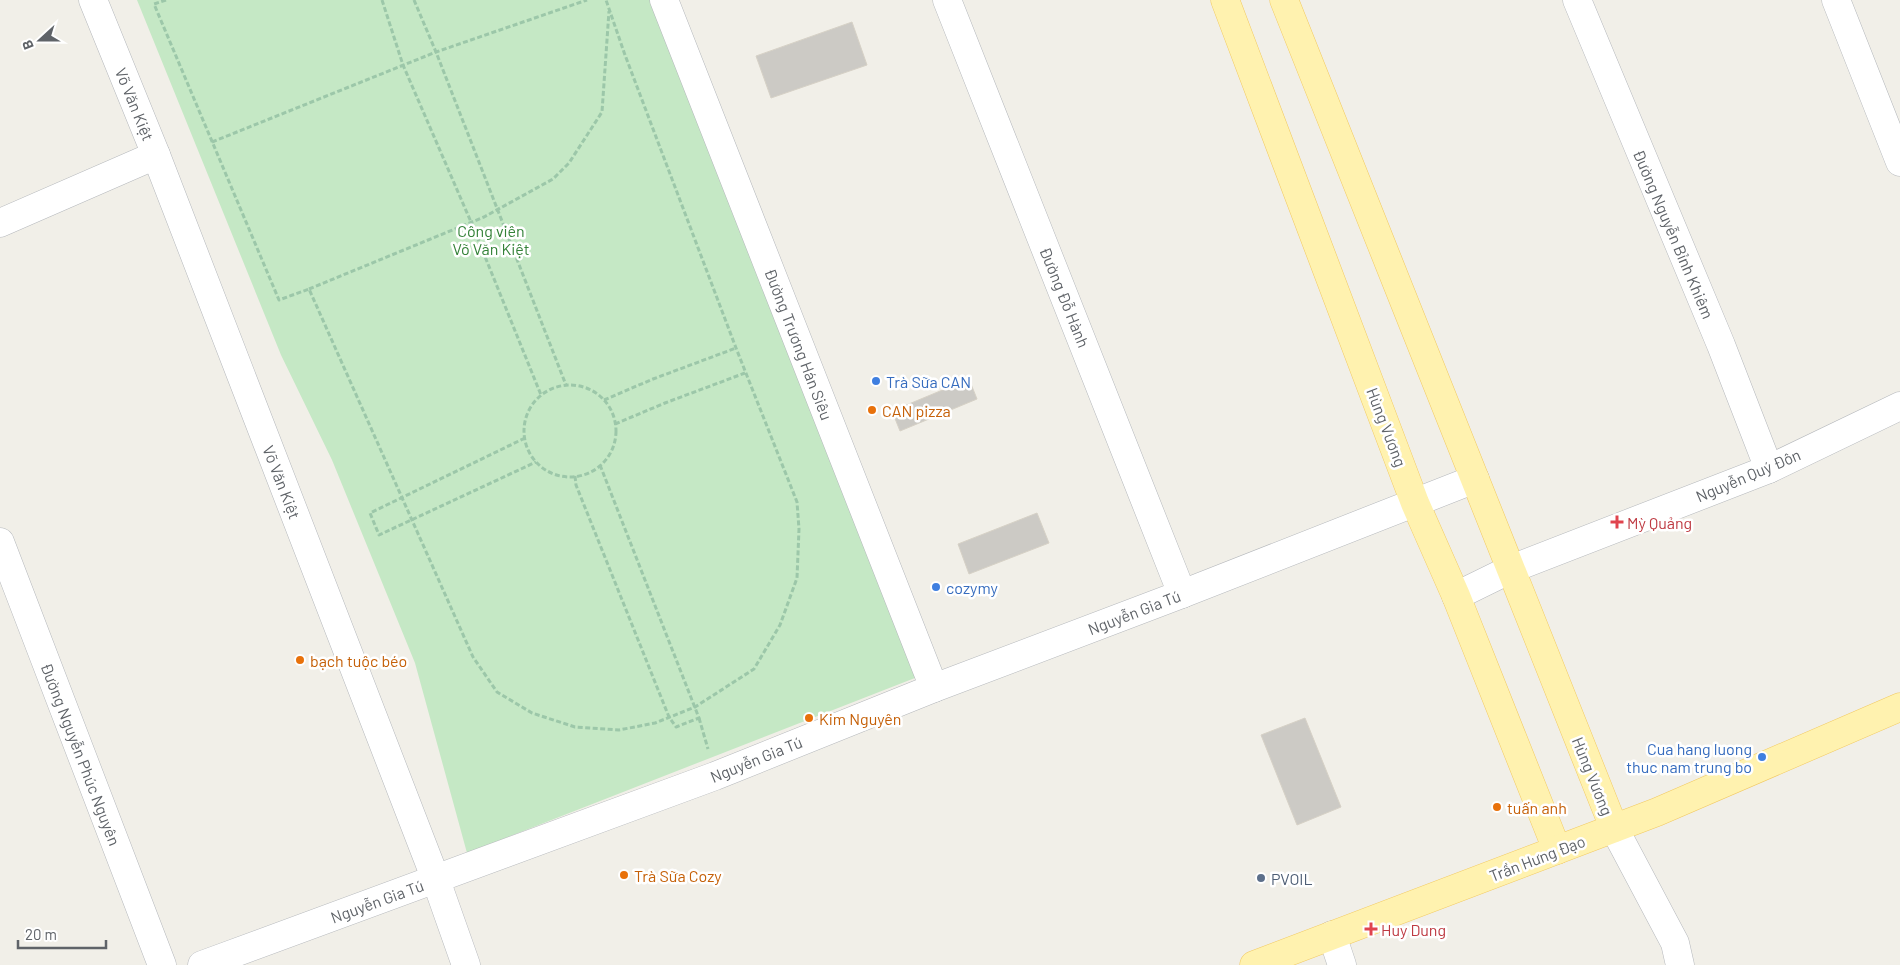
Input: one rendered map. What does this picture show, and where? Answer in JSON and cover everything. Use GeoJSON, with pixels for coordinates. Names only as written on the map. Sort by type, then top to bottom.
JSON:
{"type":"FeatureCollection","features":[{"type":"Feature","properties":{"kind":"main road","name":"Hùng Vương"},"geometry":{"type":"LineString","coordinates":[[1225,0],[1416,502],[1456,596],[1557,850]]}},
{"type":"Feature","properties":{"kind":"main road","name":"Hùng Vương"},"geometry":{"type":"LineString","coordinates":[[1284,0],[1614,828]]}},
{"type":"Feature","properties":{"kind":"main road","name":"Trần Hưng Đạo"},"geometry":{"type":"LineString","coordinates":[[1254,965],[1657,812],[1900,707]]}},
{"type":"Feature","properties":{"kind":"street","name":"Võ Văn Kiệt"},"geometry":{"type":"LineString","coordinates":[[93,0],[156,155],[436,880],[466,965]]}},
{"type":"Feature","properties":{"kind":"street","name":"Đường Trương Hán Siêu"},"geometry":{"type":"LineString","coordinates":[[664,0],[934,688]]}},
{"type":"Feature","properties":{"kind":"street","name":"Đường Đỗ Hành"},"geometry":{"type":"LineString","coordinates":[[947,0],[1182,594]]}},
{"type":"Feature","properties":{"kind":"street","name":"Đường Nguyễn Bỉnh Khiêm"},"geometry":{"type":"LineString","coordinates":[[1577,0],[1721,345],[1770,469]]}},
{"type":"Feature","properties":{"kind":"street"},"geometry":{"type":"LineString","coordinates":[[1836,0],[1900,162]]}},
{"type":"Feature","properties":{"kind":"street"},"geometry":{"type":"LineString","coordinates":[[0,223],[156,155]]}},
{"type":"Feature","properties":{"kind":"street","name":"Nguyễn Quý Đôn"},"geometry":{"type":"LineString","coordinates":[[1456,596],[1511,569],[1770,469],[1900,406]]}},
{"type":"Feature","properties":{"kind":"street","name":"Nguyễn Gia Tú"},"geometry":{"type":"LineString","coordinates":[[202,965],[716,776],[934,688],[1182,594],[1475,479]]}},
{"type":"Feature","properties":{"kind":"street","name":"Đường Nguyễn Phúc Nguyên"},"geometry":{"type":"LineString","coordinates":[[0,542],[162,965]]}},
{"type":"Feature","properties":{"kind":"street"},"geometry":{"type":"LineString","coordinates":[[1614,828],[1675,943],[1680,965]]}},
{"type":"Feature","properties":{"kind":"street"},"geometry":{"type":"LineString","coordinates":[[1332,936],[1342,965]]}},
{"type":"Feature","properties":{"kind":"path"},"geometry":{"type":"LineString","coordinates":[[166,0],[154,4],[279,300],[471,222],[553,179],[570,163],[602,112],[610,9]]}},
{"type":"Feature","properties":{"kind":"path"},"geometry":{"type":"LineString","coordinates":[[382,0],[403,65],[471,222],[541,395]]}},
{"type":"Feature","properties":{"kind":"path"},"geometry":{"type":"LineString","coordinates":[[414,0],[566,385]]}},
{"type":"Feature","properties":{"kind":"path"},"geometry":{"type":"LineString","coordinates":[[212,142],[436,52],[588,0]]}},
{"type":"Feature","properties":{"kind":"path"},"geometry":{"type":"LineString","coordinates":[[309,288],[473,658],[497,692],[532,713],[575,727],[619,730],[655,723],[695,707],[754,668],[780,625],[797,578],[799,529],[797,502],[745,373],[625,55],[610,9],[605,0]]}},
{"type":"Feature","properties":{"kind":"path"},"geometry":{"type":"LineString","coordinates":[[604,400],[653,379],[736,348]]}},
{"type":"Feature","properties":{"kind":"path"},"geometry":{"type":"LineString","coordinates":[[615,424],[745,373]]}},
{"type":"Feature","properties":{"kind":"path"},"geometry":{"type":"LineString","coordinates":[[574,384],[597,392],[612,411],[617,435],[609,458],[590,474],[566,478],[543,470],[536,462],[527,451],[523,427],[531,404],[550,388],[566,385],[574,384]]}},
{"type":"Feature","properties":{"kind":"path"},"geometry":{"type":"LineString","coordinates":[[525,438],[370,513],[379,535],[536,462]]}},
{"type":"Feature","properties":{"kind":"path"},"geometry":{"type":"LineString","coordinates":[[575,476],[580,494],[669,717],[676,727],[699,718],[600,465]]}},
{"type":"Feature","properties":{"kind":"green space","name":"Công viên Võ Văn Kiệt"},"geometry":{"type":"Polygon","coordinates":[[[137,0],[653,0],[920,676],[467,853],[415,663],[332,460],[281,355],[137,0]]]}},
{"type":"Feature","properties":{"kind":"building"},"geometry":{"type":"Polygon","coordinates":[[[852,22],[867,65],[771,98],[756,56],[852,22]]]}},
{"type":"Feature","properties":{"kind":"building"},"geometry":{"type":"Polygon","coordinates":[[[969,379],[977,399],[900,431],[892,411],[969,379]]]}},
{"type":"Feature","properties":{"kind":"building"},"geometry":{"type":"Polygon","coordinates":[[[1037,513],[1049,543],[969,574],[958,544],[1037,513]]]}},
{"type":"Feature","properties":{"kind":"building"},"geometry":{"type":"Polygon","coordinates":[[[1305,718],[1341,807],[1297,825],[1261,735],[1305,718]]]}},
{"type":"Feature","properties":{"kind":"place","name":"Trà Sữa CAN"},"geometry":{"type":"Point","coordinates":[876,381]}},
{"type":"Feature","properties":{"kind":"place","name":"CAN pizza"},"geometry":{"type":"Point","coordinates":[872,410]}},
{"type":"Feature","properties":{"kind":"place","name":"Mỳ Quảng"},"geometry":{"type":"Point","coordinates":[1617,522]}},
{"type":"Feature","properties":{"kind":"place","name":"cozymy"},"geometry":{"type":"Point","coordinates":[936,587]}},
{"type":"Feature","properties":{"kind":"place","name":"bạch tuộc béo"},"geometry":{"type":"Point","coordinates":[300,660]}},
{"type":"Feature","properties":{"kind":"place","name":"Kim Nguyên"},"geometry":{"type":"Point","coordinates":[809,718]}},
{"type":"Feature","properties":{"kind":"place","name":"Cua hang luong thuc nam trung bo"},"geometry":{"type":"Point","coordinates":[1762,757]}},
{"type":"Feature","properties":{"kind":"place","name":"tuấn anh"},"geometry":{"type":"Point","coordinates":[1497,807]}},
{"type":"Feature","properties":{"kind":"place","name":"Trà Sữa Cozy"},"geometry":{"type":"Point","coordinates":[624,875]}},
{"type":"Feature","properties":{"kind":"place","name":"PVOIL"},"geometry":{"type":"Point","coordinates":[1261,878]}},
{"type":"Feature","properties":{"kind":"place","name":"Huy Dung"},"geometry":{"type":"Point","coordinates":[1371,929]}}]}
